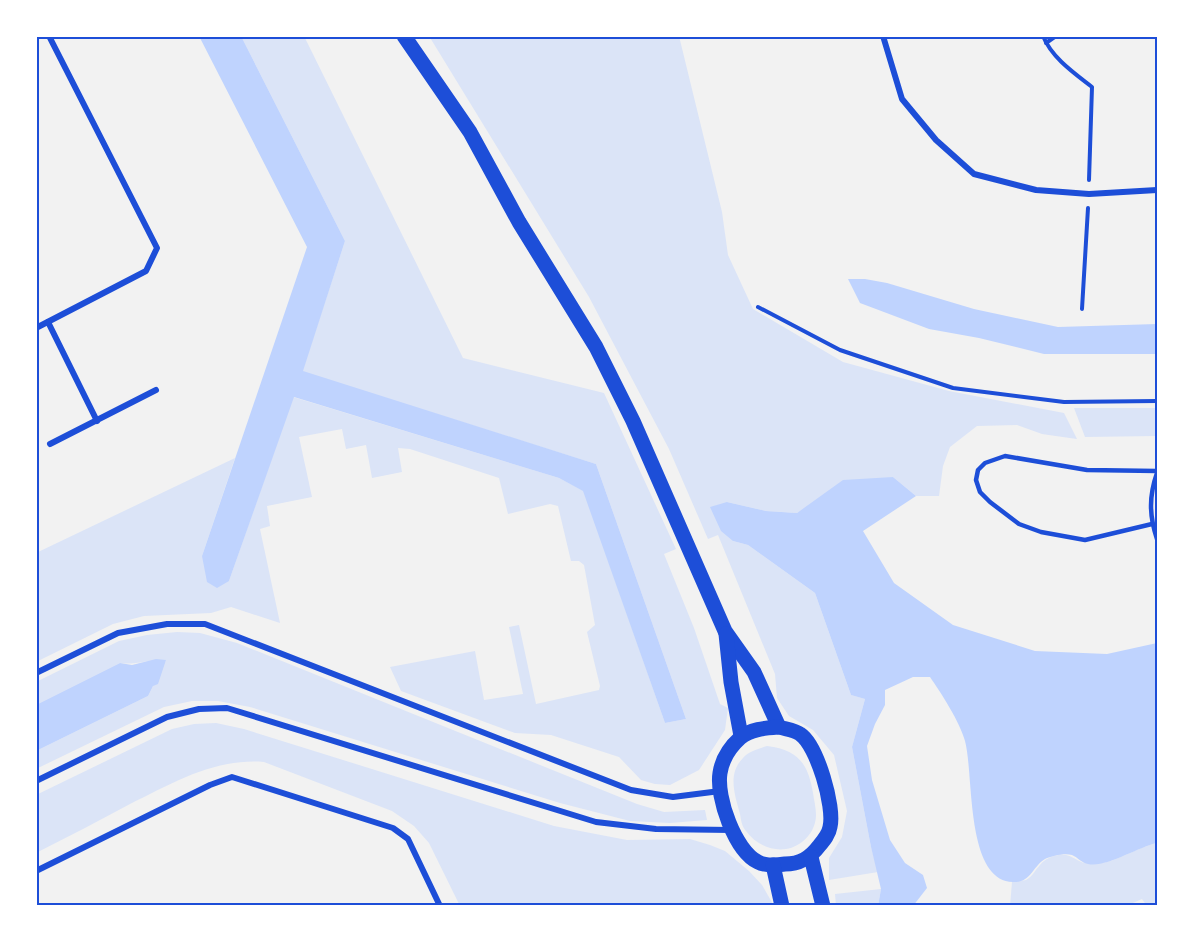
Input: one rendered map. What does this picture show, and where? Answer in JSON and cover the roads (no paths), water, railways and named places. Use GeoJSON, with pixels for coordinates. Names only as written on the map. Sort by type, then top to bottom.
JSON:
{"type":"FeatureCollection","features":[{"type":"Feature","properties":{"kind":"main road"},"geometry":{"type":"LineString","coordinates":[[404,36],[470,132],[519,222],[596,347],[633,421],[725,631],[754,672],[778,727]]}},
{"type":"Feature","properties":{"kind":"main road"},"geometry":{"type":"LineString","coordinates":[[725,631],[741,736]]}},
{"type":"Feature","properties":{"kind":"main road"},"geometry":{"type":"LineString","coordinates":[[778,727],[800,733],[812,747],[831,811],[830,827],[826,838],[811,857],[791,864],[773,865],[759,863],[747,854],[731,830],[721,791],[720,774],[728,751],[741,736],[759,729],[778,727]]}},
{"type":"Feature","properties":{"kind":"main road"},"geometry":{"type":"LineString","coordinates":[[811,857],[823,906]]}},
{"type":"Feature","properties":{"kind":"main road"},"geometry":{"type":"LineString","coordinates":[[773,865],[782,906]]}},
{"type":"Feature","properties":{"kind":"street"},"geometry":{"type":"LineString","coordinates":[[36,328],[146,271],[157,248],[49,36]]}},
{"type":"Feature","properties":{"kind":"street"},"geometry":{"type":"LineString","coordinates":[[883,36],[902,99],[936,140],[974,174],[1036,190],[1089,194],[1157,190]]}},
{"type":"Feature","properties":{"kind":"street"},"geometry":{"type":"LineString","coordinates":[[48,322],[97,421]]}},
{"type":"Feature","properties":{"kind":"street"},"geometry":{"type":"LineString","coordinates":[[50,444],[156,390]]}},
{"type":"Feature","properties":{"kind":"street"},"geometry":{"type":"LineString","coordinates":[[36,673],[118,633],[167,624],[205,624],[631,790],[673,797],[721,791]]}},
{"type":"Feature","properties":{"kind":"street"},"geometry":{"type":"LineString","coordinates":[[36,781],[167,717],[199,709],[227,708],[596,822],[656,829],[731,830]]}},
{"type":"Feature","properties":{"kind":"street"},"geometry":{"type":"LineString","coordinates":[[36,871],[210,784],[232,777],[393,828],[408,838],[440,906]]}},
{"type":"Feature","properties":{"kind":"lane"},"geometry":{"type":"LineString","coordinates":[[1152,524],[1085,540],[1041,532],[1019,524],[990,502],[980,492],[976,480],[978,470],[985,463],[1005,456],[1087,470],[1157,472],[1151,498],[1152,524],[1157,538]]}},
{"type":"Feature","properties":{"kind":"water"},"geometry":{"type":"Polygon","coordinates":[[[199,36],[241,36],[345,241],[303,371],[596,464],[686,719],[665,723],[583,491],[559,478],[294,397],[229,581],[217,588],[207,582],[202,556],[307,247],[199,36]]]}},
{"type":"Feature","properties":{"kind":"water"},"geometry":{"type":"Polygon","coordinates":[[[848,279],[887,283],[974,309],[1058,327],[1157,324],[1157,354],[1044,354],[979,338],[929,329],[860,303],[848,279]]]}},
{"type":"Feature","properties":{"kind":"water"},"geometry":{"type":"Polygon","coordinates":[[[893,477],[916,496],[863,531],[894,583],[953,625],[1035,651],[1107,654],[1157,643],[1157,843],[1104,863],[1086,863],[1072,855],[1051,857],[1041,862],[1028,877],[1019,882],[998,877],[987,864],[979,846],[974,824],[968,756],[963,733],[930,677],[913,677],[885,690],[885,705],[867,746],[872,780],[890,840],[905,863],[923,875],[927,888],[913,906],[878,906],[881,889],[852,747],[865,699],[851,695],[815,593],[748,545],[733,541],[721,531],[710,507],[727,502],[766,511],[797,513],[843,480],[893,477]]]}},
{"type":"Feature","properties":{"kind":"water"},"geometry":{"type":"Polygon","coordinates":[[[156,659],[166,660],[158,684],[153,686],[148,696],[36,751],[36,705],[120,663],[132,665],[156,659]]]}}]}
